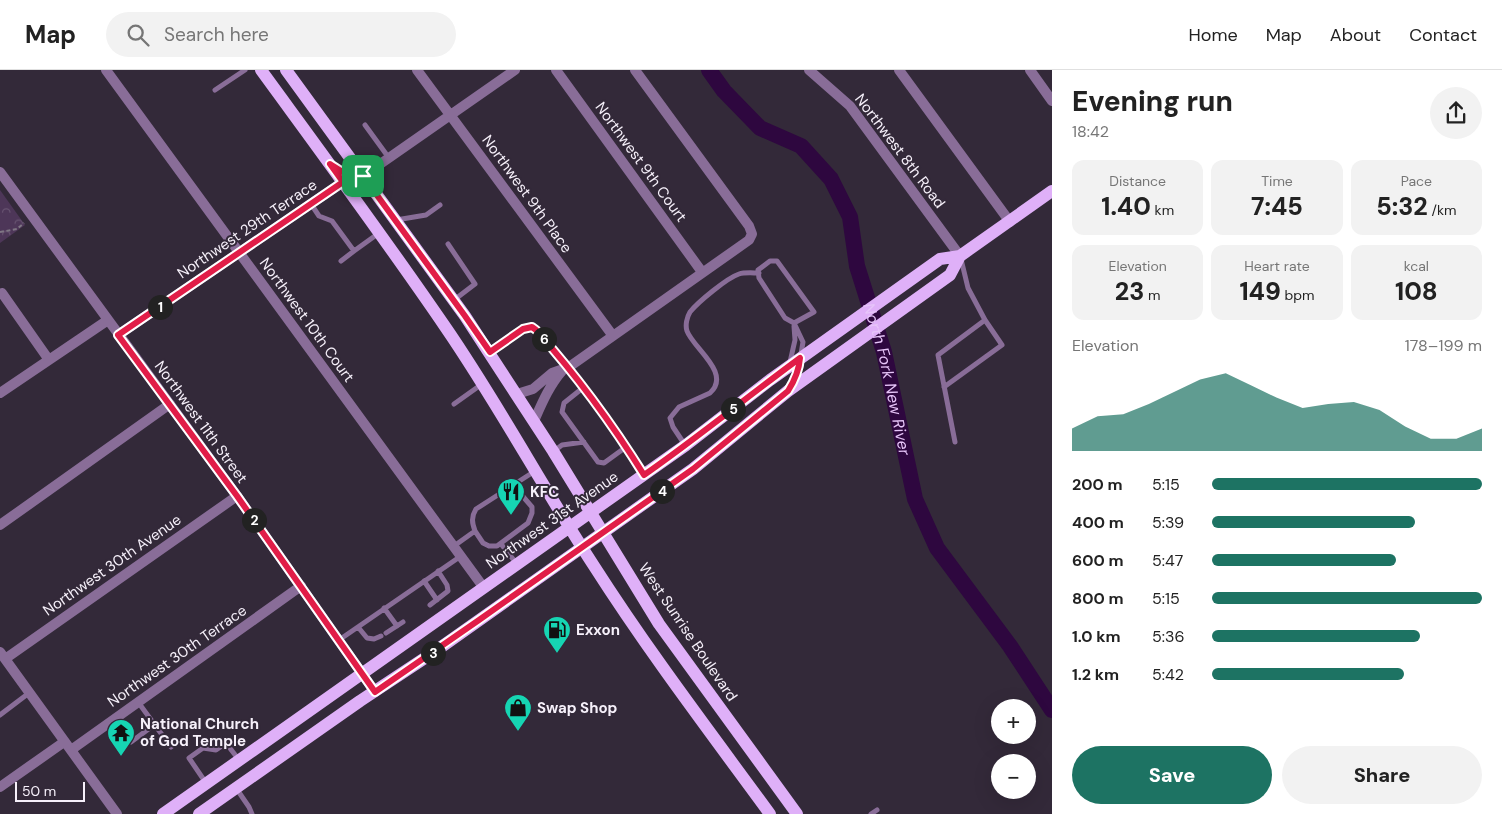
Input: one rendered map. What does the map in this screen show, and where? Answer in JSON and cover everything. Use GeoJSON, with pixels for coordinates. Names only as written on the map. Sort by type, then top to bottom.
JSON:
{"type":"FeatureCollection","features":[{"type":"Feature","properties":{"kind":"main road"},"geometry":{"type":"LineString","coordinates":[[260,70],[343,182],[447,329],[640,636],[770,814]]}},
{"type":"Feature","properties":{"kind":"main road","name":"West Sunrise Boulevard"},"geometry":{"type":"LineString","coordinates":[[289,71],[490,352],[659,624],[797,814]]}},
{"type":"Feature","properties":{"kind":"main road"},"geometry":{"type":"LineString","coordinates":[[330,164],[348,175],[363,176]]}},
{"type":"Feature","properties":{"kind":"main road"},"geometry":{"type":"LineString","coordinates":[[343,182],[348,181],[358,184],[380,200]]}},
{"type":"Feature","properties":{"kind":"main road","name":"Northwest 31st Avenue"},"geometry":{"type":"LineString","coordinates":[[163,814],[686,445],[794,362],[940,259],[960,256],[1052,191]]}},
{"type":"Feature","properties":{"kind":"main road","name":"Northwest 31st Avenue"},"geometry":{"type":"LineString","coordinates":[[199,814],[430,655],[693,469],[788,391],[950,275],[960,256]]}},
{"type":"Feature","properties":{"kind":"main road"},"geometry":{"type":"LineString","coordinates":[[788,391],[796,379],[799,368],[794,362]]}},
{"type":"Feature","properties":{"kind":"street","name":"Northwest 10th Court"},"geometry":{"type":"LineString","coordinates":[[106,70],[484,588]]}},
{"type":"Feature","properties":{"kind":"street","name":"Northwest 9th Place"},"geometry":{"type":"LineString","coordinates":[[417,70],[614,336]]}},
{"type":"Feature","properties":{"kind":"street"},"geometry":{"type":"LineString","coordinates":[[363,176],[515,70]]}},
{"type":"Feature","properties":{"kind":"street","name":"Northwest 9th Court"},"geometry":{"type":"LineString","coordinates":[[556,70],[702,272]]}},
{"type":"Feature","properties":{"kind":"street"},"geometry":{"type":"LineString","coordinates":[[534,421],[543,399],[553,382],[566,368],[748,240],[752,234],[749,226],[635,70]]}},
{"type":"Feature","properties":{"kind":"street","name":"Northwest 8th Road"},"geometry":{"type":"LineString","coordinates":[[809,70],[850,106],[960,256]]}},
{"type":"Feature","properties":{"kind":"street"},"geometry":{"type":"LineString","coordinates":[[899,70],[1010,222]]}},
{"type":"Feature","properties":{"kind":"street"},"geometry":{"type":"LineString","coordinates":[[1030,70],[1052,101]]}},
{"type":"Feature","properties":{"kind":"street","name":"Northwest 11th Street"},"geometry":{"type":"LineString","coordinates":[[0,172],[237,496],[375,692]]}},
{"type":"Feature","properties":{"kind":"street","name":"Northwest 29th Terrace"},"geometry":{"type":"LineString","coordinates":[[118,335],[343,182]]}},
{"type":"Feature","properties":{"kind":"street"},"geometry":{"type":"LineString","coordinates":[[2,293],[49,360]]}},
{"type":"Feature","properties":{"kind":"street"},"geometry":{"type":"LineString","coordinates":[[0,393],[108,320]]}},
{"type":"Feature","properties":{"kind":"street"},"geometry":{"type":"LineString","coordinates":[[517,394],[533,389],[552,373],[566,368]]}},
{"type":"Feature","properties":{"kind":"street"},"geometry":{"type":"LineString","coordinates":[[0,525],[170,404]]}},
{"type":"Feature","properties":{"kind":"street","name":"Northwest 30th Avenue"},"geometry":{"type":"LineString","coordinates":[[2,656],[237,496]]}},
{"type":"Feature","properties":{"kind":"street","name":"Northwest 30th Terrace"},"geometry":{"type":"LineString","coordinates":[[71,750],[301,586]]}},
{"type":"Feature","properties":{"kind":"street"},"geometry":{"type":"LineString","coordinates":[[2,656],[117,814]]}},
{"type":"Feature","properties":{"kind":"street"},"geometry":{"type":"LineString","coordinates":[[0,787],[64,742]]}},
{"type":"Feature","properties":{"kind":"lane"},"geometry":{"type":"LineString","coordinates":[[215,90],[245,70]]}},
{"type":"Feature","properties":{"kind":"lane"},"geometry":{"type":"LineString","coordinates":[[365,125],[390,158]]}},
{"type":"Feature","properties":{"kind":"lane"},"geometry":{"type":"LineString","coordinates":[[311,203],[319,216],[332,221],[354,251]]}},
{"type":"Feature","properties":{"kind":"lane"},"geometry":{"type":"LineString","coordinates":[[395,220],[426,215],[440,205]]}},
{"type":"Feature","properties":{"kind":"lane"},"geometry":{"type":"LineString","coordinates":[[341,261],[379,232]]}},
{"type":"Feature","properties":{"kind":"lane"},"geometry":{"type":"LineString","coordinates":[[448,244],[474,284],[454,300]]}},
{"type":"Feature","properties":{"kind":"lane"},"geometry":{"type":"LineString","coordinates":[[944,387],[1002,345],[985,320],[968,288],[960,256]]}},
{"type":"Feature","properties":{"kind":"lane"},"geometry":{"type":"LineString","coordinates":[[794,323],[814,312],[777,261],[770,261],[758,270],[759,278],[785,318],[794,323],[804,342],[794,362]]}},
{"type":"Feature","properties":{"kind":"lane"},"geometry":{"type":"LineString","coordinates":[[686,445],[673,427],[670,418],[679,407],[714,390],[717,376],[712,364],[687,331],[687,318],[691,311],[724,282],[739,274],[758,273]]}},
{"type":"Feature","properties":{"kind":"lane"},"geometry":{"type":"LineString","coordinates":[[955,442],[938,355],[985,320]]}},
{"type":"Feature","properties":{"kind":"lane"},"geometry":{"type":"LineString","coordinates":[[794,323],[794,362]]}},
{"type":"Feature","properties":{"kind":"lane"},"geometry":{"type":"LineString","coordinates":[[490,352],[523,329],[532,327],[566,368],[584,386],[644,475]]}},
{"type":"Feature","properties":{"kind":"lane"},"geometry":{"type":"LineString","coordinates":[[454,404],[482,383]]}},
{"type":"Feature","properties":{"kind":"lane"},"geometry":{"type":"LineString","coordinates":[[584,386],[564,403],[562,412],[598,462],[604,462],[626,447]]}},
{"type":"Feature","properties":{"kind":"lane"},"geometry":{"type":"LineString","coordinates":[[553,451],[562,445],[584,442]]}},
{"type":"Feature","properties":{"kind":"lane"},"geometry":{"type":"LineString","coordinates":[[513,485],[532,507],[532,513],[528,523],[501,544],[489,546],[483,543],[474,531],[473,514],[476,510],[513,485],[536,470]]}},
{"type":"Feature","properties":{"kind":"lane"},"geometry":{"type":"LineString","coordinates":[[453,546],[474,531]]}},
{"type":"Feature","properties":{"kind":"lane"},"geometry":{"type":"LineString","coordinates":[[501,544],[517,565]]}},
{"type":"Feature","properties":{"kind":"lane"},"geometry":{"type":"LineString","coordinates":[[339,640],[461,555]]}},
{"type":"Feature","properties":{"kind":"lane"},"geometry":{"type":"LineString","coordinates":[[430,604],[448,591],[447,585],[438,571]]}},
{"type":"Feature","properties":{"kind":"lane"},"geometry":{"type":"LineString","coordinates":[[424,581],[437,600]]}},
{"type":"Feature","properties":{"kind":"lane"},"geometry":{"type":"LineString","coordinates":[[384,608],[397,626]]}},
{"type":"Feature","properties":{"kind":"lane"},"geometry":{"type":"LineString","coordinates":[[358,627],[367,638],[374,639],[403,622]]}},
{"type":"Feature","properties":{"kind":"lane"},"geometry":{"type":"LineString","coordinates":[[0,715],[29,693]]}},
{"type":"Feature","properties":{"kind":"lane"},"geometry":{"type":"LineString","coordinates":[[138,702],[170,747]]}},
{"type":"Feature","properties":{"kind":"lane"},"geometry":{"type":"LineString","coordinates":[[131,742],[154,725]]}},
{"type":"Feature","properties":{"kind":"lane"},"geometry":{"type":"LineString","coordinates":[[207,784],[189,758],[203,748],[216,750],[226,744],[239,761]]}},
{"type":"Feature","properties":{"kind":"lane"},"geometry":{"type":"LineString","coordinates":[[236,788],[252,814]]}},
{"type":"Feature","properties":{"kind":"lane"},"geometry":{"type":"LineString","coordinates":[[871,814],[877,810]]}},
{"type":"Feature","properties":{"kind":"path"},"geometry":{"type":"LineString","coordinates":[[0,232],[17,229],[24,223]]}},
{"type":"Feature","properties":{"kind":"green space"},"geometry":{"type":"Polygon","coordinates":[[[0,190],[25,225],[0,243],[0,190]]]}},
{"type":"Feature","properties":{"kind":"waterway","name":"North Fork New River"},"geometry":{"type":"LineString","coordinates":[[709,70],[724,91],[760,128],[801,146],[831,179],[850,217],[857,266],[884,352],[915,499],[937,548],[1010,646],[1052,710]]}},
{"type":"Feature","properties":{"kind":"place","name":"KFC"},"geometry":{"type":"Point","coordinates":[511,516]}},
{"type":"Feature","properties":{"kind":"place","name":"Exxon"},"geometry":{"type":"Point","coordinates":[557,654]}},
{"type":"Feature","properties":{"kind":"place","name":"Swap Shop"},"geometry":{"type":"Point","coordinates":[518,732]}},
{"type":"Feature","properties":{"kind":"place","name":"National Church of God Temple"},"geometry":{"type":"Point","coordinates":[121,757]}},
{"type":"Feature","properties":{"kind":"route"},"geometry":{"type":"LineString","coordinates":[[330,164],[348,175],[363,176],[490,352],[523,329],[532,327],[536,330],[584,386],[644,475],[695,439],[800,358],[796,379],[788,391],[693,469],[375,692],[237,496],[118,335],[343,182],[330,164]]}}]}
